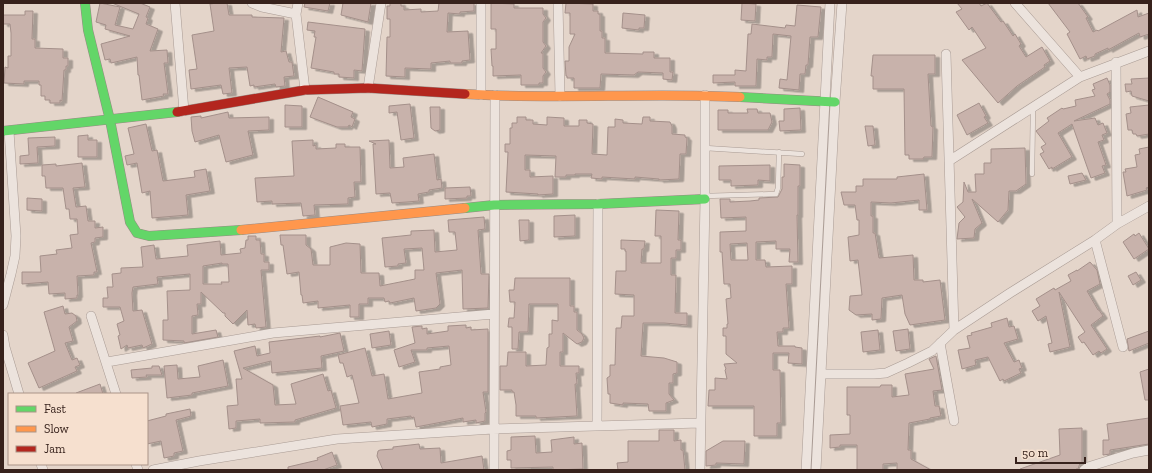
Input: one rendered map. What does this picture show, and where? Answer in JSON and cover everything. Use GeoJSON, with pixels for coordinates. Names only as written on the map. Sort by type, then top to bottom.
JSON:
{"type":"FeatureCollection","features":[{"type":"Feature","properties":{"kind":"street"},"geometry":{"type":"LineString","coordinates":[[85,3],[88,30],[110,120],[130,222],[137,233],[149,236],[226,231],[494,204],[598,204],[705,197]]}},
{"type":"Feature","properties":{"kind":"street"},"geometry":{"type":"LineString","coordinates":[[175,3],[184,111]]}},
{"type":"Feature","properties":{"kind":"street"},"geometry":{"type":"LineString","coordinates":[[252,3],[262,7],[296,14]]}},
{"type":"Feature","properties":{"kind":"street"},"geometry":{"type":"LineString","coordinates":[[298,3],[296,14],[305,90]]}},
{"type":"Feature","properties":{"kind":"street"},"geometry":{"type":"LineString","coordinates":[[368,88],[381,3]]}},
{"type":"Feature","properties":{"kind":"street"},"geometry":{"type":"LineString","coordinates":[[480,95],[481,3]]}},
{"type":"Feature","properties":{"kind":"street"},"geometry":{"type":"LineString","coordinates":[[558,3],[560,96]]}},
{"type":"Feature","properties":{"kind":"street"},"geometry":{"type":"LineString","coordinates":[[816,470],[821,374],[830,101],[830,3]]}},
{"type":"Feature","properties":{"kind":"street"},"geometry":{"type":"LineString","coordinates":[[806,470],[830,101],[842,3]]}},
{"type":"Feature","properties":{"kind":"street"},"geometry":{"type":"LineString","coordinates":[[1015,3],[1080,77]]}},
{"type":"Feature","properties":{"kind":"street"},"geometry":{"type":"LineString","coordinates":[[949,161],[1080,77],[1116,62],[1149,52]]}},
{"type":"Feature","properties":{"kind":"street"},"geometry":{"type":"LineString","coordinates":[[946,54],[954,330]]}},
{"type":"Feature","properties":{"kind":"street"},"geometry":{"type":"LineString","coordinates":[[1116,62],[1117,224]]}},
{"type":"Feature","properties":{"kind":"street"},"geometry":{"type":"LineString","coordinates":[[3,305],[7,273],[14,256],[16,236],[6,131],[184,111],[305,90],[368,88],[480,95],[560,96],[705,95],[830,101]]}},
{"type":"Feature","properties":{"kind":"street"},"geometry":{"type":"LineString","coordinates":[[494,470],[495,95]]}},
{"type":"Feature","properties":{"kind":"street"},"geometry":{"type":"LineString","coordinates":[[700,470],[705,197],[705,95]]}},
{"type":"Feature","properties":{"kind":"street"},"geometry":{"type":"LineString","coordinates":[[597,426],[598,204]]}},
{"type":"Feature","properties":{"kind":"street"},"geometry":{"type":"LineString","coordinates":[[821,374],[886,373],[932,351],[954,330],[1010,293],[1096,240],[1117,224],[1149,206]]}},
{"type":"Feature","properties":{"kind":"street"},"geometry":{"type":"LineString","coordinates":[[1096,240],[1123,347]]}},
{"type":"Feature","properties":{"kind":"street"},"geometry":{"type":"LineString","coordinates":[[107,362],[273,333],[494,314]]}},
{"type":"Feature","properties":{"kind":"street"},"geometry":{"type":"LineString","coordinates":[[91,316],[116,393]]}},
{"type":"Feature","properties":{"kind":"street"},"geometry":{"type":"LineString","coordinates":[[3,335],[5,347],[19,393]]}},
{"type":"Feature","properties":{"kind":"street"},"geometry":{"type":"LineString","coordinates":[[940,343],[954,421]]}},
{"type":"Feature","properties":{"kind":"street"},"geometry":{"type":"LineString","coordinates":[[153,470],[200,460],[337,439],[493,429],[700,423]]}},
{"type":"Feature","properties":{"kind":"street"},"geometry":{"type":"LineString","coordinates":[[1084,470],[1088,467],[1133,453],[1149,450]]}},
{"type":"Feature","properties":{"kind":"lane"},"geometry":{"type":"LineString","coordinates":[[1032,174],[1033,107]]}},
{"type":"Feature","properties":{"kind":"lane"},"geometry":{"type":"LineString","coordinates":[[705,148],[802,154]]}},
{"type":"Feature","properties":{"kind":"lane"},"geometry":{"type":"LineString","coordinates":[[705,197],[776,194],[778,188],[779,152]]}},
{"type":"Feature","properties":{"kind":"building"},"geometry":{"type":"Polygon","coordinates":[[[100,3],[120,7],[115,25],[133,29],[139,14],[112,3],[140,3],[150,7],[146,17],[148,18],[146,24],[158,29],[150,51],[167,50],[168,63],[164,63],[168,94],[142,100],[137,57],[111,63],[110,59],[105,60],[101,44],[130,36],[105,29],[106,25],[96,22],[100,3]]]}},
{"type":"Feature","properties":{"kind":"building"},"geometry":{"type":"Polygon","coordinates":[[[227,3],[229,15],[252,15],[252,17],[284,18],[281,52],[286,51],[289,62],[292,62],[294,76],[284,77],[285,86],[276,87],[275,84],[254,87],[254,85],[250,86],[247,67],[229,68],[232,93],[223,94],[221,85],[191,89],[189,70],[197,69],[192,35],[214,31],[210,4],[227,3]]]}},
{"type":"Feature","properties":{"kind":"building"},"geometry":{"type":"Polygon","coordinates":[[[305,3],[330,3],[328,11],[304,7],[305,3]]]}},
{"type":"Feature","properties":{"kind":"building"},"geometry":{"type":"Polygon","coordinates":[[[343,3],[371,3],[368,22],[341,15],[343,3]]]}},
{"type":"Feature","properties":{"kind":"building"},"geometry":{"type":"Polygon","coordinates":[[[390,3],[401,3],[401,6],[404,6],[404,10],[421,9],[421,12],[438,11],[439,3],[474,3],[474,11],[460,12],[460,14],[448,13],[447,32],[468,31],[470,60],[462,61],[462,63],[450,63],[450,61],[431,63],[431,69],[405,68],[405,77],[386,76],[387,37],[390,37],[390,19],[387,19],[387,6],[390,6],[390,3]]]}},
{"type":"Feature","properties":{"kind":"building"},"geometry":{"type":"Polygon","coordinates":[[[491,3],[514,4],[514,8],[543,8],[543,14],[546,18],[543,22],[543,42],[546,46],[541,53],[543,53],[543,68],[546,72],[543,76],[543,83],[539,83],[539,85],[521,85],[521,75],[493,76],[491,49],[496,49],[496,29],[491,29],[491,3]]]}},
{"type":"Feature","properties":{"kind":"building"},"geometry":{"type":"Polygon","coordinates":[[[566,3],[593,4],[593,11],[598,11],[598,14],[600,14],[600,31],[602,31],[602,38],[605,38],[605,53],[643,54],[643,52],[654,52],[654,58],[670,58],[670,72],[673,72],[672,80],[663,79],[663,73],[638,72],[634,75],[601,74],[600,88],[574,88],[574,78],[567,78],[566,76],[565,61],[569,61],[569,47],[575,34],[570,34],[570,13],[565,13],[566,3]]]}},
{"type":"Feature","properties":{"kind":"building"},"geometry":{"type":"Polygon","coordinates":[[[742,3],[756,4],[755,21],[741,20],[742,3]]]}},
{"type":"Feature","properties":{"kind":"building"},"geometry":{"type":"Polygon","coordinates":[[[957,3],[979,3],[981,6],[987,3],[1001,22],[1003,21],[1013,36],[1015,34],[1021,44],[1019,46],[1026,57],[1042,47],[1050,61],[1044,65],[1045,67],[1017,86],[998,103],[962,60],[986,48],[972,27],[969,30],[956,12],[962,9],[957,3]]]}},
{"type":"Feature","properties":{"kind":"building"},"geometry":{"type":"Polygon","coordinates":[[[1048,3],[1078,3],[1088,17],[1086,18],[1093,32],[1098,31],[1137,10],[1138,17],[1149,13],[1149,34],[1140,37],[1139,33],[1108,50],[1108,48],[1095,54],[1095,56],[1087,59],[1086,56],[1080,59],[1067,34],[1070,32],[1048,3]]]}},
{"type":"Feature","properties":{"kind":"building"},"geometry":{"type":"Polygon","coordinates":[[[797,5],[821,7],[818,37],[810,37],[808,65],[806,65],[805,74],[800,74],[799,90],[779,88],[780,79],[787,80],[791,36],[773,34],[772,57],[767,57],[767,60],[757,59],[756,86],[735,86],[735,82],[713,83],[713,75],[735,75],[735,70],[746,71],[748,34],[751,34],[752,24],[785,28],[786,25],[795,26],[797,5]]]}},
{"type":"Feature","properties":{"kind":"building"},"geometry":{"type":"Polygon","coordinates":[[[25,11],[33,11],[32,39],[35,39],[35,48],[63,49],[63,58],[68,58],[68,66],[66,66],[66,70],[64,70],[62,101],[60,100],[60,103],[50,103],[50,100],[45,100],[45,96],[41,96],[41,85],[39,85],[39,81],[24,81],[24,84],[4,83],[5,67],[8,68],[8,56],[11,56],[11,33],[10,24],[3,24],[3,15],[25,15],[25,11]]]}},
{"type":"Feature","properties":{"kind":"building"},"geometry":{"type":"Polygon","coordinates":[[[623,13],[645,15],[644,28],[639,28],[639,30],[622,28],[623,13]]]}},
{"type":"Feature","properties":{"kind":"building"},"geometry":{"type":"Polygon","coordinates":[[[308,22],[365,29],[362,71],[354,70],[354,78],[339,77],[339,74],[334,74],[334,72],[311,68],[316,37],[314,37],[315,31],[307,30],[308,22]]]}},
{"type":"Feature","properties":{"kind":"building"},"geometry":{"type":"Polygon","coordinates":[[[873,55],[935,55],[935,74],[928,74],[931,126],[933,127],[932,157],[924,157],[923,159],[909,159],[909,155],[905,155],[904,89],[873,89],[873,76],[871,76],[873,55]]]}},
{"type":"Feature","properties":{"kind":"building"},"geometry":{"type":"Polygon","coordinates":[[[1107,78],[1110,85],[1110,92],[1107,94],[1110,104],[1074,121],[1095,118],[1098,125],[1103,123],[1107,133],[1102,135],[1104,140],[1098,142],[1106,165],[1102,166],[1105,173],[1091,178],[1072,124],[1058,133],[1072,157],[1052,169],[1052,167],[1049,169],[1040,154],[1044,152],[1041,147],[1046,144],[1036,131],[1049,121],[1047,118],[1062,108],[1076,106],[1075,100],[1095,96],[1092,90],[1095,89],[1093,84],[1107,78]]]}},
{"type":"Feature","properties":{"kind":"building"},"geometry":{"type":"Polygon","coordinates":[[[1149,78],[1149,101],[1132,96],[1131,91],[1126,92],[1125,84],[1132,84],[1131,79],[1149,78]]]}},
{"type":"Feature","properties":{"kind":"building"},"geometry":{"type":"Polygon","coordinates":[[[318,97],[353,112],[351,117],[355,119],[352,127],[349,125],[348,127],[337,127],[310,117],[318,97]]]}},
{"type":"Feature","properties":{"kind":"building"},"geometry":{"type":"Polygon","coordinates":[[[979,103],[988,123],[967,135],[957,115],[979,103]]]}},
{"type":"Feature","properties":{"kind":"building"},"geometry":{"type":"Polygon","coordinates":[[[410,104],[414,138],[401,140],[397,112],[389,113],[389,106],[410,104]]]}},
{"type":"Feature","properties":{"kind":"building"},"geometry":{"type":"Polygon","coordinates":[[[285,105],[302,106],[302,127],[285,127],[285,105]]]}},
{"type":"Feature","properties":{"kind":"building"},"geometry":{"type":"Polygon","coordinates":[[[1149,105],[1149,134],[1137,136],[1136,134],[1133,134],[1132,130],[1128,130],[1126,114],[1131,113],[1130,107],[1149,105]]]}},
{"type":"Feature","properties":{"kind":"building"},"geometry":{"type":"Polygon","coordinates":[[[430,107],[440,107],[440,130],[435,131],[431,128],[430,107]]]}},
{"type":"Feature","properties":{"kind":"building"},"geometry":{"type":"Polygon","coordinates":[[[800,108],[801,130],[780,131],[779,121],[784,121],[784,109],[800,108]]]}},
{"type":"Feature","properties":{"kind":"building"},"geometry":{"type":"Polygon","coordinates":[[[747,109],[757,109],[758,113],[770,113],[772,122],[768,130],[718,130],[718,110],[728,110],[728,113],[748,113],[747,109]]]}},
{"type":"Feature","properties":{"kind":"building"},"geometry":{"type":"Polygon","coordinates":[[[228,112],[229,118],[269,117],[269,130],[248,131],[253,155],[226,162],[219,135],[195,142],[192,131],[191,117],[201,116],[201,118],[228,112]]]}},
{"type":"Feature","properties":{"kind":"building"},"geometry":{"type":"Polygon","coordinates":[[[517,117],[526,117],[526,120],[533,120],[533,124],[547,125],[547,117],[564,118],[564,126],[579,126],[579,120],[587,120],[587,123],[593,124],[592,154],[607,155],[608,127],[615,127],[615,119],[623,120],[623,123],[642,124],[643,117],[650,117],[650,121],[670,122],[672,126],[672,134],[685,135],[687,138],[686,154],[680,154],[679,179],[659,180],[635,177],[635,179],[602,177],[602,179],[591,178],[592,174],[575,174],[566,175],[566,177],[555,177],[556,156],[525,155],[525,170],[530,170],[530,177],[553,176],[553,194],[538,195],[506,192],[508,152],[505,152],[505,144],[510,144],[510,128],[512,128],[512,123],[517,123],[517,117]]]}},
{"type":"Feature","properties":{"kind":"building"},"geometry":{"type":"Polygon","coordinates":[[[146,124],[152,151],[157,150],[163,181],[195,177],[194,171],[206,169],[210,191],[186,195],[188,215],[152,218],[150,191],[142,193],[137,163],[127,165],[125,156],[134,154],[128,128],[146,124]]]}},
{"type":"Feature","properties":{"kind":"building"},"geometry":{"type":"Polygon","coordinates":[[[865,126],[873,126],[875,145],[868,146],[865,126]]]}},
{"type":"Feature","properties":{"kind":"building"},"geometry":{"type":"Polygon","coordinates":[[[88,135],[88,140],[97,140],[97,157],[78,157],[78,136],[88,135]]]}},
{"type":"Feature","properties":{"kind":"building"},"geometry":{"type":"Polygon","coordinates":[[[55,137],[55,146],[37,147],[38,163],[20,164],[20,156],[29,155],[28,138],[55,137]]]}},
{"type":"Feature","properties":{"kind":"building"},"geometry":{"type":"Polygon","coordinates":[[[313,140],[313,146],[316,145],[316,149],[336,148],[336,144],[345,144],[345,147],[360,147],[361,182],[354,182],[355,197],[348,198],[348,204],[314,205],[315,215],[303,216],[301,203],[272,204],[272,201],[257,202],[255,178],[294,176],[292,141],[313,140]]]}},
{"type":"Feature","properties":{"kind":"building"},"geometry":{"type":"Polygon","coordinates":[[[389,140],[390,168],[404,167],[403,158],[434,154],[437,180],[441,179],[442,188],[429,190],[429,192],[418,194],[419,201],[392,203],[390,193],[376,194],[373,144],[376,144],[369,141],[389,140]]]}},
{"type":"Feature","properties":{"kind":"building"},"geometry":{"type":"Polygon","coordinates":[[[1149,147],[1149,187],[1146,188],[1147,190],[1127,196],[1123,172],[1126,172],[1125,169],[1137,167],[1135,155],[1140,154],[1139,149],[1149,147]]]}},
{"type":"Feature","properties":{"kind":"building"},"geometry":{"type":"Polygon","coordinates":[[[1025,148],[1026,184],[1016,191],[1009,191],[1008,210],[998,222],[972,199],[982,223],[975,229],[974,238],[957,239],[959,223],[965,217],[957,207],[963,202],[964,182],[968,192],[976,192],[975,174],[984,174],[984,163],[991,163],[991,149],[1025,148]]]}},
{"type":"Feature","properties":{"kind":"building"},"geometry":{"type":"Polygon","coordinates":[[[82,163],[85,187],[73,188],[76,207],[86,206],[88,221],[95,221],[95,228],[103,227],[103,237],[95,238],[95,242],[91,243],[97,272],[94,272],[94,275],[77,276],[77,298],[65,299],[65,293],[49,294],[48,282],[22,284],[22,272],[41,272],[40,256],[57,254],[56,250],[72,248],[70,235],[78,234],[77,219],[70,219],[69,209],[66,209],[63,188],[46,188],[45,176],[42,176],[42,165],[56,164],[56,166],[82,163]]]}},
{"type":"Feature","properties":{"kind":"building"},"geometry":{"type":"Polygon","coordinates":[[[784,164],[800,165],[800,186],[798,186],[797,215],[798,262],[789,262],[790,249],[776,249],[776,241],[756,242],[756,260],[765,260],[766,267],[792,266],[792,284],[786,284],[789,328],[783,328],[783,332],[777,332],[778,346],[795,346],[802,348],[802,364],[788,363],[789,353],[773,353],[773,370],[780,370],[781,423],[777,423],[777,436],[754,436],[754,406],[708,406],[709,390],[715,390],[715,378],[727,379],[724,364],[737,363],[726,354],[726,336],[723,336],[723,328],[727,328],[728,324],[726,299],[731,298],[730,284],[724,284],[722,252],[720,252],[720,232],[746,231],[746,217],[721,218],[720,199],[730,199],[730,202],[778,197],[782,189],[782,177],[784,177],[784,164]],[[747,243],[730,244],[731,260],[748,260],[747,243]]]}},
{"type":"Feature","properties":{"kind":"building"},"geometry":{"type":"Polygon","coordinates":[[[770,165],[770,181],[758,180],[758,185],[731,186],[731,180],[719,180],[719,166],[770,165]]]}},
{"type":"Feature","properties":{"kind":"building"},"geometry":{"type":"Polygon","coordinates":[[[1082,173],[1086,180],[1070,184],[1068,176],[1082,173]]]}},
{"type":"Feature","properties":{"kind":"building"},"geometry":{"type":"Polygon","coordinates":[[[924,174],[927,210],[919,210],[919,200],[891,203],[871,202],[873,233],[875,233],[879,258],[913,255],[914,280],[923,280],[923,282],[940,280],[945,320],[910,325],[905,314],[902,295],[882,298],[881,319],[872,320],[872,314],[856,315],[849,310],[850,296],[862,295],[858,260],[850,261],[848,237],[859,235],[859,220],[857,220],[855,205],[844,205],[841,192],[856,192],[856,186],[863,186],[863,179],[897,179],[897,177],[924,174]]]}},
{"type":"Feature","properties":{"kind":"building"},"geometry":{"type":"Polygon","coordinates":[[[470,187],[471,196],[467,196],[467,198],[445,199],[445,188],[470,187]]]}},
{"type":"Feature","properties":{"kind":"building"},"geometry":{"type":"Polygon","coordinates":[[[27,198],[42,199],[42,211],[27,210],[27,198]]]}},
{"type":"Feature","properties":{"kind":"building"},"geometry":{"type":"Polygon","coordinates":[[[656,210],[679,211],[678,240],[681,240],[681,250],[676,250],[676,258],[671,258],[671,275],[676,275],[675,313],[687,313],[687,325],[643,323],[641,356],[664,358],[677,362],[677,373],[673,374],[673,383],[669,383],[669,394],[674,400],[666,403],[666,411],[649,411],[648,404],[623,403],[623,405],[610,403],[607,378],[610,376],[610,365],[615,365],[616,328],[621,328],[622,316],[634,316],[634,295],[615,294],[616,271],[626,271],[626,251],[625,249],[621,249],[621,240],[645,241],[644,249],[642,249],[641,263],[661,263],[661,236],[655,236],[656,210]]]}},
{"type":"Feature","properties":{"kind":"building"},"geometry":{"type":"Polygon","coordinates":[[[575,215],[575,236],[554,237],[554,216],[575,215]]]}},
{"type":"Feature","properties":{"kind":"building"},"geometry":{"type":"Polygon","coordinates":[[[484,217],[485,229],[478,230],[481,274],[489,274],[488,308],[463,309],[462,270],[436,273],[440,304],[436,308],[416,311],[414,298],[390,303],[389,301],[385,302],[384,298],[368,298],[368,304],[359,304],[359,317],[350,317],[350,305],[318,308],[318,301],[303,303],[299,272],[287,274],[280,235],[306,235],[306,245],[311,249],[313,265],[330,265],[330,247],[346,243],[360,244],[361,273],[379,273],[380,286],[415,279],[415,270],[424,270],[422,248],[404,249],[406,263],[398,264],[398,266],[385,267],[382,238],[411,235],[411,231],[434,230],[435,252],[457,250],[455,232],[449,232],[448,220],[484,217]]]}},
{"type":"Feature","properties":{"kind":"building"},"geometry":{"type":"Polygon","coordinates":[[[519,220],[529,220],[529,240],[520,241],[519,220]]]}},
{"type":"Feature","properties":{"kind":"building"},"geometry":{"type":"Polygon","coordinates":[[[1139,233],[1149,249],[1134,259],[1123,242],[1134,234],[1135,236],[1139,233]]]}},
{"type":"Feature","properties":{"kind":"building"},"geometry":{"type":"Polygon","coordinates":[[[248,236],[256,236],[256,240],[260,240],[261,254],[264,254],[264,262],[269,262],[269,270],[261,270],[266,327],[256,328],[255,324],[248,325],[247,310],[233,324],[225,316],[225,313],[223,313],[201,292],[201,304],[197,304],[198,315],[192,316],[192,334],[216,330],[218,337],[184,343],[184,341],[163,340],[163,320],[168,320],[167,291],[190,290],[190,274],[157,277],[158,284],[133,287],[132,293],[133,311],[142,310],[152,344],[143,348],[142,345],[128,348],[127,345],[121,349],[118,336],[120,335],[117,324],[124,321],[120,307],[103,307],[103,298],[108,298],[107,287],[113,287],[112,274],[121,273],[121,268],[143,267],[141,247],[154,245],[156,259],[188,256],[187,245],[220,241],[221,255],[241,253],[240,249],[245,248],[246,240],[248,240],[248,236]],[[228,264],[203,266],[203,284],[222,284],[221,282],[229,282],[228,264]]]}},
{"type":"Feature","properties":{"kind":"building"},"geometry":{"type":"Polygon","coordinates":[[[1090,262],[1097,270],[1100,284],[1087,291],[1103,316],[1091,325],[1107,349],[1101,353],[1099,351],[1093,355],[1084,342],[1082,343],[1078,337],[1085,332],[1059,292],[1070,347],[1050,352],[1048,344],[1052,343],[1046,316],[1038,321],[1032,311],[1040,306],[1036,299],[1054,288],[1055,290],[1071,281],[1068,275],[1090,262]]]}},
{"type":"Feature","properties":{"kind":"building"},"geometry":{"type":"Polygon","coordinates":[[[1136,272],[1141,280],[1133,285],[1128,276],[1136,272]]]}},
{"type":"Feature","properties":{"kind":"building"},"geometry":{"type":"Polygon","coordinates":[[[515,278],[570,278],[570,306],[574,306],[574,312],[577,312],[577,330],[584,338],[582,342],[577,344],[563,333],[563,352],[560,352],[560,366],[579,366],[579,373],[576,373],[577,384],[575,384],[577,416],[536,418],[536,416],[516,416],[514,392],[512,392],[512,390],[500,390],[500,366],[507,366],[508,352],[526,352],[526,366],[546,365],[547,348],[549,347],[549,334],[552,334],[552,320],[558,321],[558,304],[529,304],[528,332],[519,332],[518,349],[512,349],[512,327],[508,327],[509,318],[514,318],[515,302],[510,302],[509,290],[514,290],[515,278]]]}},
{"type":"Feature","properties":{"kind":"building"},"geometry":{"type":"Polygon","coordinates":[[[63,306],[65,314],[72,313],[76,316],[77,321],[69,327],[73,341],[65,343],[72,360],[77,358],[80,365],[75,367],[77,371],[39,388],[28,363],[55,351],[44,312],[63,306]]]}},
{"type":"Feature","properties":{"kind":"building"},"geometry":{"type":"Polygon","coordinates":[[[1007,318],[1009,327],[1014,326],[1018,339],[1004,343],[1014,362],[1019,360],[1022,368],[1019,369],[1021,373],[1004,381],[1003,379],[1000,381],[988,357],[975,360],[976,365],[962,369],[958,350],[970,348],[967,336],[972,335],[971,333],[992,327],[991,323],[1007,318]]]}},
{"type":"Feature","properties":{"kind":"building"},"geometry":{"type":"Polygon","coordinates":[[[466,325],[466,328],[471,327],[471,330],[488,329],[488,392],[483,392],[486,412],[485,421],[476,423],[476,420],[463,422],[463,418],[416,427],[414,417],[411,418],[411,416],[387,419],[387,424],[372,427],[371,422],[343,425],[340,406],[359,403],[352,375],[347,377],[343,363],[340,363],[338,355],[365,348],[372,376],[384,374],[388,399],[422,393],[419,372],[440,369],[440,367],[451,365],[449,346],[427,348],[427,350],[411,350],[415,362],[399,367],[394,350],[415,343],[412,327],[422,326],[422,329],[427,328],[427,334],[448,331],[448,326],[466,325]]]}},
{"type":"Feature","properties":{"kind":"building"},"geometry":{"type":"Polygon","coordinates":[[[908,329],[910,349],[896,351],[893,331],[908,329]]]}},
{"type":"Feature","properties":{"kind":"building"},"geometry":{"type":"Polygon","coordinates":[[[878,330],[880,350],[863,352],[861,332],[878,330]]]}},
{"type":"Feature","properties":{"kind":"building"},"geometry":{"type":"Polygon","coordinates":[[[389,331],[391,345],[372,348],[370,334],[389,331]]]}},
{"type":"Feature","properties":{"kind":"building"},"geometry":{"type":"Polygon","coordinates":[[[1149,331],[1149,343],[1129,351],[1127,339],[1149,331]]]}},
{"type":"Feature","properties":{"kind":"building"},"geometry":{"type":"Polygon","coordinates":[[[340,333],[344,351],[321,356],[322,368],[272,373],[271,361],[243,368],[273,385],[275,405],[296,404],[291,384],[323,374],[328,391],[331,390],[336,408],[295,420],[295,422],[260,423],[260,419],[236,421],[236,428],[229,429],[227,406],[238,405],[236,379],[242,379],[234,351],[255,346],[257,356],[270,353],[269,342],[320,337],[340,333]]]}},
{"type":"Feature","properties":{"kind":"building"},"geometry":{"type":"Polygon","coordinates":[[[936,356],[942,390],[933,391],[935,406],[939,406],[941,416],[909,423],[908,450],[911,450],[911,459],[931,470],[897,470],[897,463],[883,464],[883,470],[857,470],[857,445],[840,445],[840,447],[830,448],[830,435],[850,434],[850,415],[847,415],[847,387],[880,387],[881,385],[892,385],[892,397],[909,395],[905,374],[934,369],[929,359],[936,356]]]}},
{"type":"Feature","properties":{"kind":"building"},"geometry":{"type":"Polygon","coordinates":[[[223,360],[228,386],[192,393],[192,395],[167,398],[164,366],[177,365],[178,379],[200,377],[198,366],[223,360]]]}},
{"type":"Feature","properties":{"kind":"building"},"geometry":{"type":"Polygon","coordinates":[[[152,366],[159,366],[162,375],[146,375],[147,377],[132,378],[131,370],[152,368],[152,366]]]}},
{"type":"Feature","properties":{"kind":"building"},"geometry":{"type":"Polygon","coordinates":[[[1149,369],[1149,400],[1145,400],[1140,372],[1149,369]]]}},
{"type":"Feature","properties":{"kind":"building"},"geometry":{"type":"Polygon","coordinates":[[[100,384],[103,393],[76,393],[100,384]]]}},
{"type":"Feature","properties":{"kind":"building"},"geometry":{"type":"Polygon","coordinates":[[[190,409],[191,416],[176,420],[183,451],[174,453],[174,456],[164,458],[161,441],[148,444],[148,421],[166,416],[166,414],[190,409]]]}},
{"type":"Feature","properties":{"kind":"building"},"geometry":{"type":"Polygon","coordinates":[[[1149,418],[1149,444],[1110,450],[1110,454],[1103,455],[1103,440],[1109,440],[1107,424],[1149,418]]]}},
{"type":"Feature","properties":{"kind":"building"},"geometry":{"type":"Polygon","coordinates":[[[1082,428],[1082,463],[1080,463],[1078,469],[1020,470],[1060,455],[1059,429],[1082,428]]]}},
{"type":"Feature","properties":{"kind":"building"},"geometry":{"type":"Polygon","coordinates":[[[659,430],[674,430],[674,441],[681,440],[681,450],[683,450],[685,470],[618,470],[617,463],[628,462],[628,441],[659,441],[659,430]]]}},
{"type":"Feature","properties":{"kind":"building"},"geometry":{"type":"Polygon","coordinates":[[[535,436],[536,453],[552,452],[551,440],[574,437],[574,444],[582,443],[583,469],[553,470],[553,467],[511,468],[511,460],[507,460],[507,451],[511,450],[511,437],[535,436]]]}},
{"type":"Feature","properties":{"kind":"building"},"geometry":{"type":"Polygon","coordinates":[[[723,441],[745,441],[744,464],[716,463],[716,465],[706,466],[706,451],[723,441]]]}},
{"type":"Feature","properties":{"kind":"building"},"geometry":{"type":"Polygon","coordinates":[[[419,444],[420,449],[440,448],[441,463],[482,456],[484,470],[383,470],[377,456],[378,451],[393,449],[393,447],[419,444]]]}},
{"type":"Feature","properties":{"kind":"building"},"geometry":{"type":"Polygon","coordinates":[[[332,452],[337,465],[323,470],[288,470],[288,467],[318,460],[317,458],[332,452]]]}},
{"type":"Feature","properties":{"kind":"traffic: fast"},"geometry":{"type":"LineString","coordinates":[[85,3],[88,30],[110,120],[130,222],[137,233],[149,236],[241,230]]}},
{"type":"Feature","properties":{"kind":"traffic: fast"},"geometry":{"type":"LineString","coordinates":[[740,97],[835,102]]}},
{"type":"Feature","properties":{"kind":"traffic: fast"},"geometry":{"type":"LineString","coordinates":[[3,131],[177,112]]}},
{"type":"Feature","properties":{"kind":"traffic: fast"},"geometry":{"type":"LineString","coordinates":[[465,208],[494,205],[598,204],[705,199]]}},
{"type":"Feature","properties":{"kind":"traffic: slow"},"geometry":{"type":"LineString","coordinates":[[465,94],[499,96],[672,95],[740,97]]}},
{"type":"Feature","properties":{"kind":"traffic: slow"},"geometry":{"type":"LineString","coordinates":[[241,230],[465,208]]}},
{"type":"Feature","properties":{"kind":"traffic: jam"},"geometry":{"type":"LineString","coordinates":[[177,112],[305,90],[368,88],[465,94]]}}]}
